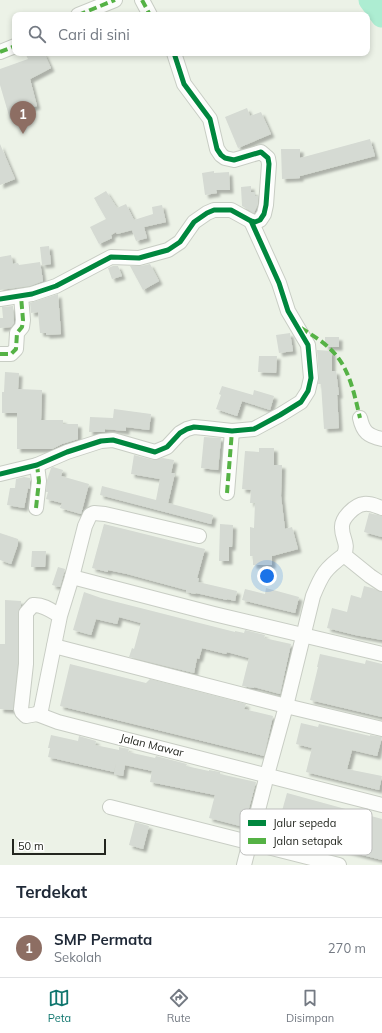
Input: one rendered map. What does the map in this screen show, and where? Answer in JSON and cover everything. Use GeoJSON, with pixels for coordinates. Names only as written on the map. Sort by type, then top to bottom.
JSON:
{"type":"FeatureCollection","features":[{"type":"Feature","properties":{"kind":"street"},"geometry":{"type":"LineString","coordinates":[[85,12],[115,0]]}},
{"type":"Feature","properties":{"kind":"street"},"geometry":{"type":"LineString","coordinates":[[142,0],[148,12]]}},
{"type":"Feature","properties":{"kind":"street"},"geometry":{"type":"LineString","coordinates":[[0,52],[12,47]]}},
{"type":"Feature","properties":{"kind":"street"},"geometry":{"type":"LineString","coordinates":[[0,298],[32,294],[56,286],[111,257],[139,258],[168,250],[180,242],[194,222],[214,210],[231,210],[251,221],[255,222],[260,220],[264,214],[266,205],[269,164],[268,158],[261,152],[234,160],[225,158],[221,155],[217,149],[210,119],[184,84],[175,56]]}},
{"type":"Feature","properties":{"kind":"street"},"geometry":{"type":"LineString","coordinates":[[0,474],[37,465],[67,452],[101,441],[113,440],[155,452],[167,447],[180,433],[194,427],[232,431],[254,429],[301,402],[310,386],[311,378],[310,355],[306,340],[288,311],[279,283],[251,221]]}},
{"type":"Feature","properties":{"kind":"street"},"geometry":{"type":"LineString","coordinates":[[0,354],[11,354],[16,349],[17,333],[22,327],[23,320],[21,296]]}},
{"type":"Feature","properties":{"kind":"street"},"geometry":{"type":"LineString","coordinates":[[360,418],[361,426],[367,434],[382,439]]}},
{"type":"Feature","properties":{"kind":"street"},"geometry":{"type":"LineString","coordinates":[[227,493],[232,431]]}},
{"type":"Feature","properties":{"kind":"street"},"geometry":{"type":"LineString","coordinates":[[36,508],[38,481],[37,465]]}},
{"type":"Feature","properties":{"kind":"street"},"geometry":{"type":"LineString","coordinates":[[259,809],[313,596],[322,575],[332,563],[344,555],[346,544],[342,526],[344,520],[351,511],[363,504],[370,504],[382,508]]}},
{"type":"Feature","properties":{"kind":"street"},"geometry":{"type":"LineString","coordinates":[[37,714],[41,710],[60,616],[90,511],[199,536]]}},
{"type":"Feature","properties":{"kind":"street"},"geometry":{"type":"LineString","coordinates":[[344,555],[382,584]]}},
{"type":"Feature","properties":{"kind":"street"},"geometry":{"type":"LineString","coordinates":[[72,577],[214,614],[382,654]]}},
{"type":"Feature","properties":{"kind":"street","name":"Jalan Mawar"},"geometry":{"type":"LineString","coordinates":[[60,616],[51,610],[38,605],[33,605],[26,613],[26,664],[21,708],[22,712],[26,716],[37,714],[58,722],[267,774],[382,805]]}},
{"type":"Feature","properties":{"kind":"street"},"geometry":{"type":"LineString","coordinates":[[54,646],[286,706],[382,729]]}},
{"type":"Feature","properties":{"kind":"street"},"geometry":{"type":"LineString","coordinates":[[110,806],[240,840]]}},
{"type":"Feature","properties":{"kind":"street"},"geometry":{"type":"LineString","coordinates":[[244,865],[247,855]]}},
{"type":"Feature","properties":{"kind":"street"},"geometry":{"type":"LineString","coordinates":[[299,855],[339,865]]}},
{"type":"Feature","properties":{"kind":"building"},"geometry":{"type":"Polygon","coordinates":[[[26,56],[45,56],[51,68],[30,79],[37,106],[23,109],[25,114],[10,119],[0,85],[0,69],[28,59],[26,56]]]}},
{"type":"Feature","properties":{"kind":"building"},"geometry":{"type":"Polygon","coordinates":[[[247,108],[250,116],[261,112],[271,134],[238,148],[225,117],[247,108]]]}},
{"type":"Feature","properties":{"kind":"building"},"geometry":{"type":"Polygon","coordinates":[[[370,139],[375,156],[300,176],[300,178],[282,179],[281,149],[300,149],[300,158],[370,139]]]}},
{"type":"Feature","properties":{"kind":"building"},"geometry":{"type":"Polygon","coordinates":[[[0,144],[15,179],[0,185],[0,144]]]}},
{"type":"Feature","properties":{"kind":"building"},"geometry":{"type":"Polygon","coordinates":[[[214,171],[214,173],[229,172],[230,190],[216,190],[217,193],[205,195],[202,173],[214,171]]]}},
{"type":"Feature","properties":{"kind":"building"},"geometry":{"type":"Polygon","coordinates":[[[251,186],[251,192],[255,192],[255,196],[258,196],[258,204],[254,213],[242,206],[241,187],[251,186]]]}},
{"type":"Feature","properties":{"kind":"building"},"geometry":{"type":"Polygon","coordinates":[[[106,191],[117,208],[126,204],[134,220],[153,214],[152,207],[162,205],[166,222],[144,227],[147,238],[136,241],[132,230],[117,234],[116,232],[111,235],[112,238],[99,244],[90,227],[106,219],[94,198],[106,191]]]}},
{"type":"Feature","properties":{"kind":"building"},"geometry":{"type":"Polygon","coordinates":[[[49,246],[51,264],[42,265],[40,247],[49,246]]]}},
{"type":"Feature","properties":{"kind":"building"},"geometry":{"type":"Polygon","coordinates":[[[11,255],[13,264],[18,263],[19,265],[40,262],[43,281],[30,286],[0,290],[0,257],[11,255]]]}},
{"type":"Feature","properties":{"kind":"building"},"geometry":{"type":"Polygon","coordinates":[[[150,264],[159,281],[143,290],[130,266],[150,264]]]}},
{"type":"Feature","properties":{"kind":"building"},"geometry":{"type":"Polygon","coordinates":[[[118,266],[122,276],[112,279],[108,268],[118,266]]]}},
{"type":"Feature","properties":{"kind":"building"},"geometry":{"type":"Polygon","coordinates":[[[58,294],[61,334],[46,335],[46,333],[40,333],[38,312],[31,313],[30,303],[58,294]]]}},
{"type":"Feature","properties":{"kind":"building"},"geometry":{"type":"Polygon","coordinates":[[[13,306],[14,323],[11,327],[0,328],[0,318],[3,318],[2,307],[13,306]]]}},
{"type":"Feature","properties":{"kind":"building"},"geometry":{"type":"Polygon","coordinates":[[[290,333],[293,351],[279,353],[276,335],[290,333]]]}},
{"type":"Feature","properties":{"kind":"building"},"geometry":{"type":"Polygon","coordinates":[[[325,337],[339,337],[339,347],[325,347],[325,337]]]}},
{"type":"Feature","properties":{"kind":"building"},"geometry":{"type":"Polygon","coordinates":[[[317,350],[332,351],[332,371],[336,371],[339,395],[337,395],[339,428],[324,429],[321,384],[318,384],[319,377],[317,350]]]}},
{"type":"Feature","properties":{"kind":"building"},"geometry":{"type":"Polygon","coordinates":[[[259,356],[277,356],[276,373],[258,372],[259,356]]]}},
{"type":"Feature","properties":{"kind":"building"},"geometry":{"type":"Polygon","coordinates":[[[5,372],[19,373],[18,389],[42,390],[41,420],[63,420],[63,424],[78,424],[78,439],[52,449],[17,449],[17,413],[2,413],[2,392],[4,392],[5,372]]]}},
{"type":"Feature","properties":{"kind":"building"},"geometry":{"type":"Polygon","coordinates":[[[222,386],[253,395],[254,390],[274,396],[270,410],[242,401],[237,416],[216,409],[221,395],[219,394],[222,386]]]}},
{"type":"Feature","properties":{"kind":"building"},"geometry":{"type":"Polygon","coordinates":[[[114,409],[151,414],[149,430],[126,427],[126,431],[105,429],[105,432],[89,432],[90,417],[113,418],[114,409]]]}},
{"type":"Feature","properties":{"kind":"building"},"geometry":{"type":"Polygon","coordinates":[[[204,437],[221,438],[218,470],[201,468],[204,437]]]}},
{"type":"Feature","properties":{"kind":"building"},"geometry":{"type":"Polygon","coordinates":[[[259,448],[274,448],[274,465],[282,465],[281,496],[285,529],[292,527],[298,549],[272,556],[272,565],[253,565],[253,556],[250,556],[250,527],[254,528],[255,503],[250,503],[251,490],[242,489],[245,451],[259,452],[259,448]]]}},
{"type":"Feature","properties":{"kind":"building"},"geometry":{"type":"Polygon","coordinates":[[[134,455],[153,460],[163,458],[174,460],[171,473],[175,473],[168,503],[213,515],[211,524],[100,495],[102,486],[156,500],[160,479],[131,474],[134,455]]]}},
{"type":"Feature","properties":{"kind":"building"},"geometry":{"type":"Polygon","coordinates":[[[53,467],[63,470],[61,476],[89,484],[81,514],[60,508],[62,503],[46,499],[48,492],[46,492],[47,480],[51,468],[53,467]]]}},
{"type":"Feature","properties":{"kind":"building"},"geometry":{"type":"Polygon","coordinates":[[[24,477],[30,478],[30,489],[28,488],[24,508],[7,505],[10,488],[15,488],[16,479],[24,477]]]}},
{"type":"Feature","properties":{"kind":"building"},"geometry":{"type":"Polygon","coordinates":[[[369,513],[382,516],[382,537],[364,532],[369,513]]]}},
{"type":"Feature","properties":{"kind":"building"},"geometry":{"type":"Polygon","coordinates":[[[104,524],[205,549],[197,578],[199,578],[198,582],[237,591],[235,601],[186,592],[186,590],[127,574],[108,570],[108,572],[92,568],[104,524]]]}},
{"type":"Feature","properties":{"kind":"building"},"geometry":{"type":"Polygon","coordinates":[[[220,524],[233,525],[232,547],[229,547],[229,561],[219,561],[220,524]]]}},
{"type":"Feature","properties":{"kind":"building"},"geometry":{"type":"Polygon","coordinates":[[[0,533],[18,539],[18,544],[11,564],[0,560],[0,533]]]}},
{"type":"Feature","properties":{"kind":"building"},"geometry":{"type":"Polygon","coordinates":[[[32,551],[46,551],[45,567],[31,567],[32,551]]]}},
{"type":"Feature","properties":{"kind":"building"},"geometry":{"type":"Polygon","coordinates":[[[58,567],[65,569],[60,587],[52,585],[58,567]]]}},
{"type":"Feature","properties":{"kind":"building"},"geometry":{"type":"Polygon","coordinates":[[[364,586],[382,592],[382,640],[327,628],[332,608],[347,612],[351,595],[361,598],[364,586]]]}},
{"type":"Feature","properties":{"kind":"building"},"geometry":{"type":"Polygon","coordinates":[[[266,588],[299,597],[295,613],[242,600],[245,589],[265,594],[266,588]]]}},
{"type":"Feature","properties":{"kind":"building"},"geometry":{"type":"Polygon","coordinates":[[[84,592],[101,598],[235,632],[244,633],[245,630],[265,635],[264,638],[291,644],[280,694],[254,687],[242,686],[249,658],[227,652],[226,654],[202,648],[199,659],[197,658],[194,673],[129,657],[132,648],[134,649],[141,623],[119,617],[117,624],[96,619],[91,635],[73,630],[84,592]]]}},
{"type":"Feature","properties":{"kind":"building"},"geometry":{"type":"Polygon","coordinates":[[[5,600],[21,601],[21,606],[18,613],[18,664],[13,710],[0,709],[0,644],[5,644],[5,600]]]}},
{"type":"Feature","properties":{"kind":"building"},"geometry":{"type":"Polygon","coordinates":[[[320,654],[365,664],[366,660],[382,664],[382,717],[310,700],[320,654]]]}},
{"type":"Feature","properties":{"kind":"building"},"geometry":{"type":"Polygon","coordinates":[[[70,664],[146,683],[150,679],[246,704],[244,709],[273,716],[264,756],[60,706],[70,664]]]}},
{"type":"Feature","properties":{"kind":"building"},"geometry":{"type":"Polygon","coordinates":[[[301,723],[318,727],[319,724],[370,736],[382,737],[377,756],[352,750],[347,769],[382,776],[379,790],[306,772],[312,748],[296,744],[301,723]]]}},
{"type":"Feature","properties":{"kind":"building"},"geometry":{"type":"Polygon","coordinates":[[[51,735],[78,741],[79,736],[96,741],[95,745],[119,750],[119,747],[129,749],[128,752],[155,758],[156,756],[187,764],[186,766],[220,772],[220,774],[256,782],[249,809],[240,809],[240,826],[209,818],[215,795],[150,782],[152,771],[125,765],[123,776],[114,774],[116,763],[114,772],[48,757],[50,748],[48,748],[51,735]]]}},
{"type":"Feature","properties":{"kind":"building"},"geometry":{"type":"Polygon","coordinates":[[[287,793],[345,809],[283,809],[287,793]]]}},
{"type":"Feature","properties":{"kind":"building"},"geometry":{"type":"Polygon","coordinates":[[[372,816],[382,819],[382,860],[362,855],[372,855],[372,816]]]}},
{"type":"Feature","properties":{"kind":"building"},"geometry":{"type":"Polygon","coordinates":[[[135,822],[149,826],[143,849],[129,845],[135,822]]]}},
{"type":"Feature","properties":{"kind":"waterway"},"geometry":{"type":"LineString","coordinates":[[370,0],[382,16]]}},
{"type":"Feature","properties":{"kind":"marked path"},"geometry":{"type":"LineString","coordinates":[[85,12],[115,0]]}},
{"type":"Feature","properties":{"kind":"marked path"},"geometry":{"type":"LineString","coordinates":[[142,0],[148,12]]}},
{"type":"Feature","properties":{"kind":"marked path"},"geometry":{"type":"LineString","coordinates":[[0,52],[12,47]]}},
{"type":"Feature","properties":{"kind":"marked path"},"geometry":{"type":"LineString","coordinates":[[0,354],[11,354],[16,349],[17,333],[22,327],[23,320],[21,296]]}},
{"type":"Feature","properties":{"kind":"marked path"},"geometry":{"type":"LineString","coordinates":[[301,328],[326,345],[336,355],[350,380],[360,418]]}},
{"type":"Feature","properties":{"kind":"marked path"},"geometry":{"type":"LineString","coordinates":[[227,493],[232,431]]}},
{"type":"Feature","properties":{"kind":"marked path"},"geometry":{"type":"LineString","coordinates":[[36,508],[39,481],[37,465]]}},
{"type":"Feature","properties":{"kind":"cycle path"},"geometry":{"type":"LineString","coordinates":[[0,299],[32,294],[56,286],[111,257],[139,258],[168,250],[180,242],[194,222],[214,210],[231,210],[251,221],[255,222],[260,220],[264,214],[266,205],[269,164],[268,158],[261,152],[234,160],[225,158],[221,155],[217,149],[210,119],[184,84],[175,56]]}},
{"type":"Feature","properties":{"kind":"cycle path"},"geometry":{"type":"LineString","coordinates":[[0,474],[37,465],[67,452],[101,441],[113,440],[155,452],[167,447],[180,433],[194,427],[232,431],[254,429],[301,402],[308,391],[311,378],[308,345],[288,311],[279,283],[251,221]]}},
{"type":"Feature","properties":{"kind":"place","name":"SMP Permata"},"geometry":{"type":"Point","coordinates":[23,134]}}]}
